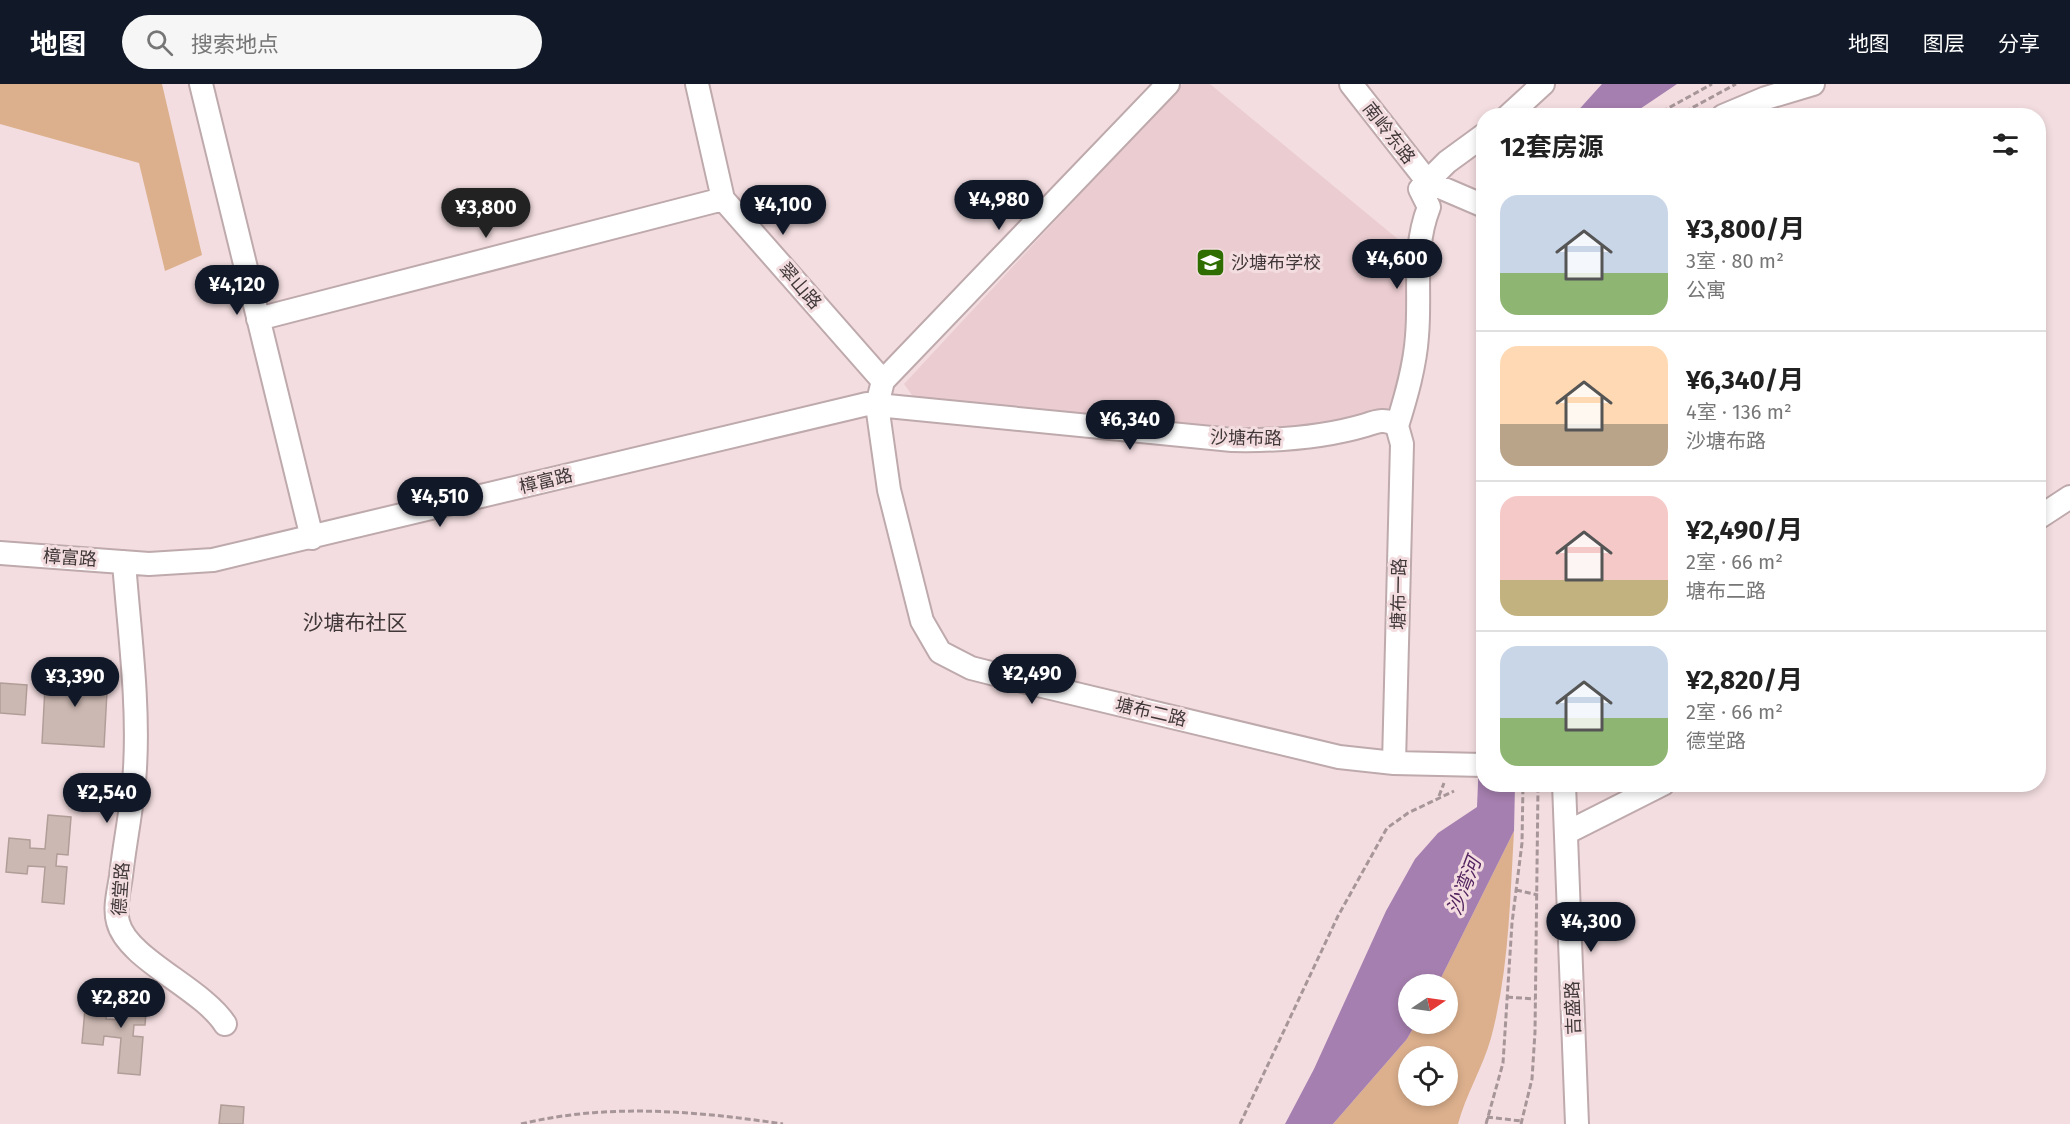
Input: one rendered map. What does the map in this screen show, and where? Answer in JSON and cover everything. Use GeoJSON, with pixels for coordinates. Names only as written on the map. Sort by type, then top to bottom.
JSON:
{"type":"FeatureCollection","features":[{"type":"Feature","properties":{"kind":"street"},"geometry":{"type":"LineString","coordinates":[[201,84],[312,538]]}},
{"type":"Feature","properties":{"kind":"street","name":"翠山路"},"geometry":{"type":"LineString","coordinates":[[697,84],[723,199],[883,381]]}},
{"type":"Feature","properties":{"kind":"street"},"geometry":{"type":"LineString","coordinates":[[877,405],[883,381],[1168,84]]}},
{"type":"Feature","properties":{"kind":"street","name":"南岭东路"},"geometry":{"type":"LineString","coordinates":[[1351,84],[1428,183]]}},
{"type":"Feature","properties":{"kind":"street"},"geometry":{"type":"LineString","coordinates":[[1517,108],[1543,84]]}},
{"type":"Feature","properties":{"kind":"street"},"geometry":{"type":"LineString","coordinates":[[1742,108],[1766,98],[1813,84]]}},
{"type":"Feature","properties":{"kind":"street"},"geometry":{"type":"LineString","coordinates":[[1397,426],[1411,376],[1417,335],[1417,268],[1423,222],[1429,207],[1420,189],[1447,162],[1476,141]]}},
{"type":"Feature","properties":{"kind":"street"},"geometry":{"type":"LineString","coordinates":[[1428,183],[1476,203]]}},
{"type":"Feature","properties":{"kind":"street"},"geometry":{"type":"LineString","coordinates":[[258,319],[723,199]]}},
{"type":"Feature","properties":{"kind":"street","name":"沙塘布路"},"geometry":{"type":"LineString","coordinates":[[877,405],[1232,440],[1262,441],[1317,436],[1384,421],[1397,426]]}},
{"type":"Feature","properties":{"kind":"street","name":"樟富路"},"geometry":{"type":"LineString","coordinates":[[0,553],[184,564],[213,560],[846,408],[877,405]]}},
{"type":"Feature","properties":{"kind":"street","name":"塘布二路"},"geometry":{"type":"LineString","coordinates":[[877,405],[889,490],[908,574],[922,621],[940,652],[971,668],[1030,684],[1339,757],[1400,763],[1476,765]]}},
{"type":"Feature","properties":{"kind":"street","name":"塘布一路"},"geometry":{"type":"LineString","coordinates":[[1397,426],[1402,444],[1400,763]]}},
{"type":"Feature","properties":{"kind":"street"},"geometry":{"type":"LineString","coordinates":[[2046,513],[2070,497]]}},
{"type":"Feature","properties":{"kind":"street","name":"德堂路"},"geometry":{"type":"LineString","coordinates":[[124,562],[135,709],[135,768],[118,897],[118,922],[128,941],[138,951],[204,999],[216,1010],[225,1024]]}},
{"type":"Feature","properties":{"kind":"street","name":"吉盛路"},"geometry":{"type":"LineString","coordinates":[[1564,792],[1577,1124]]}},
{"type":"Feature","properties":{"kind":"street"},"geometry":{"type":"LineString","coordinates":[[1566,833],[1647,792]]}},
{"type":"Feature","properties":{"kind":"path"},"geometry":{"type":"LineString","coordinates":[[1668,108],[1712,84]]}},
{"type":"Feature","properties":{"kind":"path"},"geometry":{"type":"LineString","coordinates":[[1692,108],[1736,84]]}},
{"type":"Feature","properties":{"kind":"path"},"geometry":{"type":"LineString","coordinates":[[1240,1124],[1338,916],[1387,828],[1408,813],[1439,796],[1454,791]]}},
{"type":"Feature","properties":{"kind":"path"},"geometry":{"type":"LineString","coordinates":[[1486,1124],[1503,1063],[1516,890],[1522,843],[1523,792]]}},
{"type":"Feature","properties":{"kind":"path"},"geometry":{"type":"LineString","coordinates":[[1487,1117],[1521,1122],[1532,1079],[1538,895],[1538,792]]}},
{"type":"Feature","properties":{"kind":"path"},"geometry":{"type":"LineString","coordinates":[[1516,890],[1538,895]]}},
{"type":"Feature","properties":{"kind":"path"},"geometry":{"type":"LineString","coordinates":[[1507,997],[1535,999]]}},
{"type":"Feature","properties":{"kind":"path"},"geometry":{"type":"LineString","coordinates":[[521,1124],[576,1114],[671,1110],[783,1124]]}},
{"type":"Feature","properties":{"kind":"shaded area"},"geometry":{"type":"Polygon","coordinates":[[[0,84],[162,84],[202,255],[165,271],[139,163],[0,124],[0,84]]]}},
{"type":"Feature","properties":{"kind":"shaded area","name":"沙塘布学校"},"geometry":{"type":"Polygon","coordinates":[[[1182,84],[1210,84],[1399,240],[1409,286],[1410,339],[1395,407],[1310,425],[1235,429],[914,398],[904,384],[1182,84]]]}},
{"type":"Feature","properties":{"kind":"shaded area"},"geometry":{"type":"Polygon","coordinates":[[[1514,831],[1508,935],[1502,987],[1488,1049],[1458,1124],[1333,1124],[1398,1049],[1398,1106],[1458,1106],[1458,1046],[1401,1046],[1410,1034],[1458,1034],[1458,974],[1443,974],[1514,831]]]}},
{"type":"Feature","properties":{"kind":"water"},"geometry":{"type":"Polygon","coordinates":[[[1602,84],[1677,84],[1641,108],[1580,108],[1602,84]]]}},
{"type":"Feature","properties":{"kind":"water","name":"沙湾河"},"geometry":{"type":"Polygon","coordinates":[[[1478,792],[1515,792],[1514,831],[1443,974],[1398,974],[1398,1034],[1410,1034],[1407,1039],[1398,1046],[1398,1049],[1333,1124],[1285,1124],[1314,1069],[1386,911],[1415,859],[1438,833],[1477,807],[1478,792]]]}},
{"type":"Feature","properties":{"kind":"building"},"geometry":{"type":"Polygon","coordinates":[[[46,669],[108,673],[104,747],[42,743],[46,669]]]}},
{"type":"Feature","properties":{"kind":"building"},"geometry":{"type":"Polygon","coordinates":[[[0,683],[27,685],[25,715],[0,713],[0,683]]]}},
{"type":"Feature","properties":{"kind":"building"},"geometry":{"type":"Polygon","coordinates":[[[48,815],[71,817],[68,855],[57,854],[56,866],[67,867],[64,904],[42,902],[45,867],[28,866],[27,874],[6,872],[9,838],[30,840],[30,848],[45,849],[48,815]]]}},
{"type":"Feature","properties":{"kind":"building"},"geometry":{"type":"Polygon","coordinates":[[[125,986],[148,988],[145,1025],[134,1025],[133,1036],[143,1037],[140,1075],[118,1073],[121,1038],[104,1036],[103,1045],[82,1043],[85,1009],[107,1011],[106,1019],[122,1020],[125,986]]]}},
{"type":"Feature","properties":{"kind":"building"},"geometry":{"type":"Polygon","coordinates":[[[221,1105],[244,1107],[243,1124],[219,1124],[221,1105]]]}},
{"type":"Feature","properties":{"kind":"place","name":"沙塘布学校"},"geometry":{"type":"Point","coordinates":[1210,263]}},
{"type":"Feature","properties":{"kind":"district","name":"沙塘布社区"},"geometry":{"type":"Point","coordinates":[355,623]}}]}
